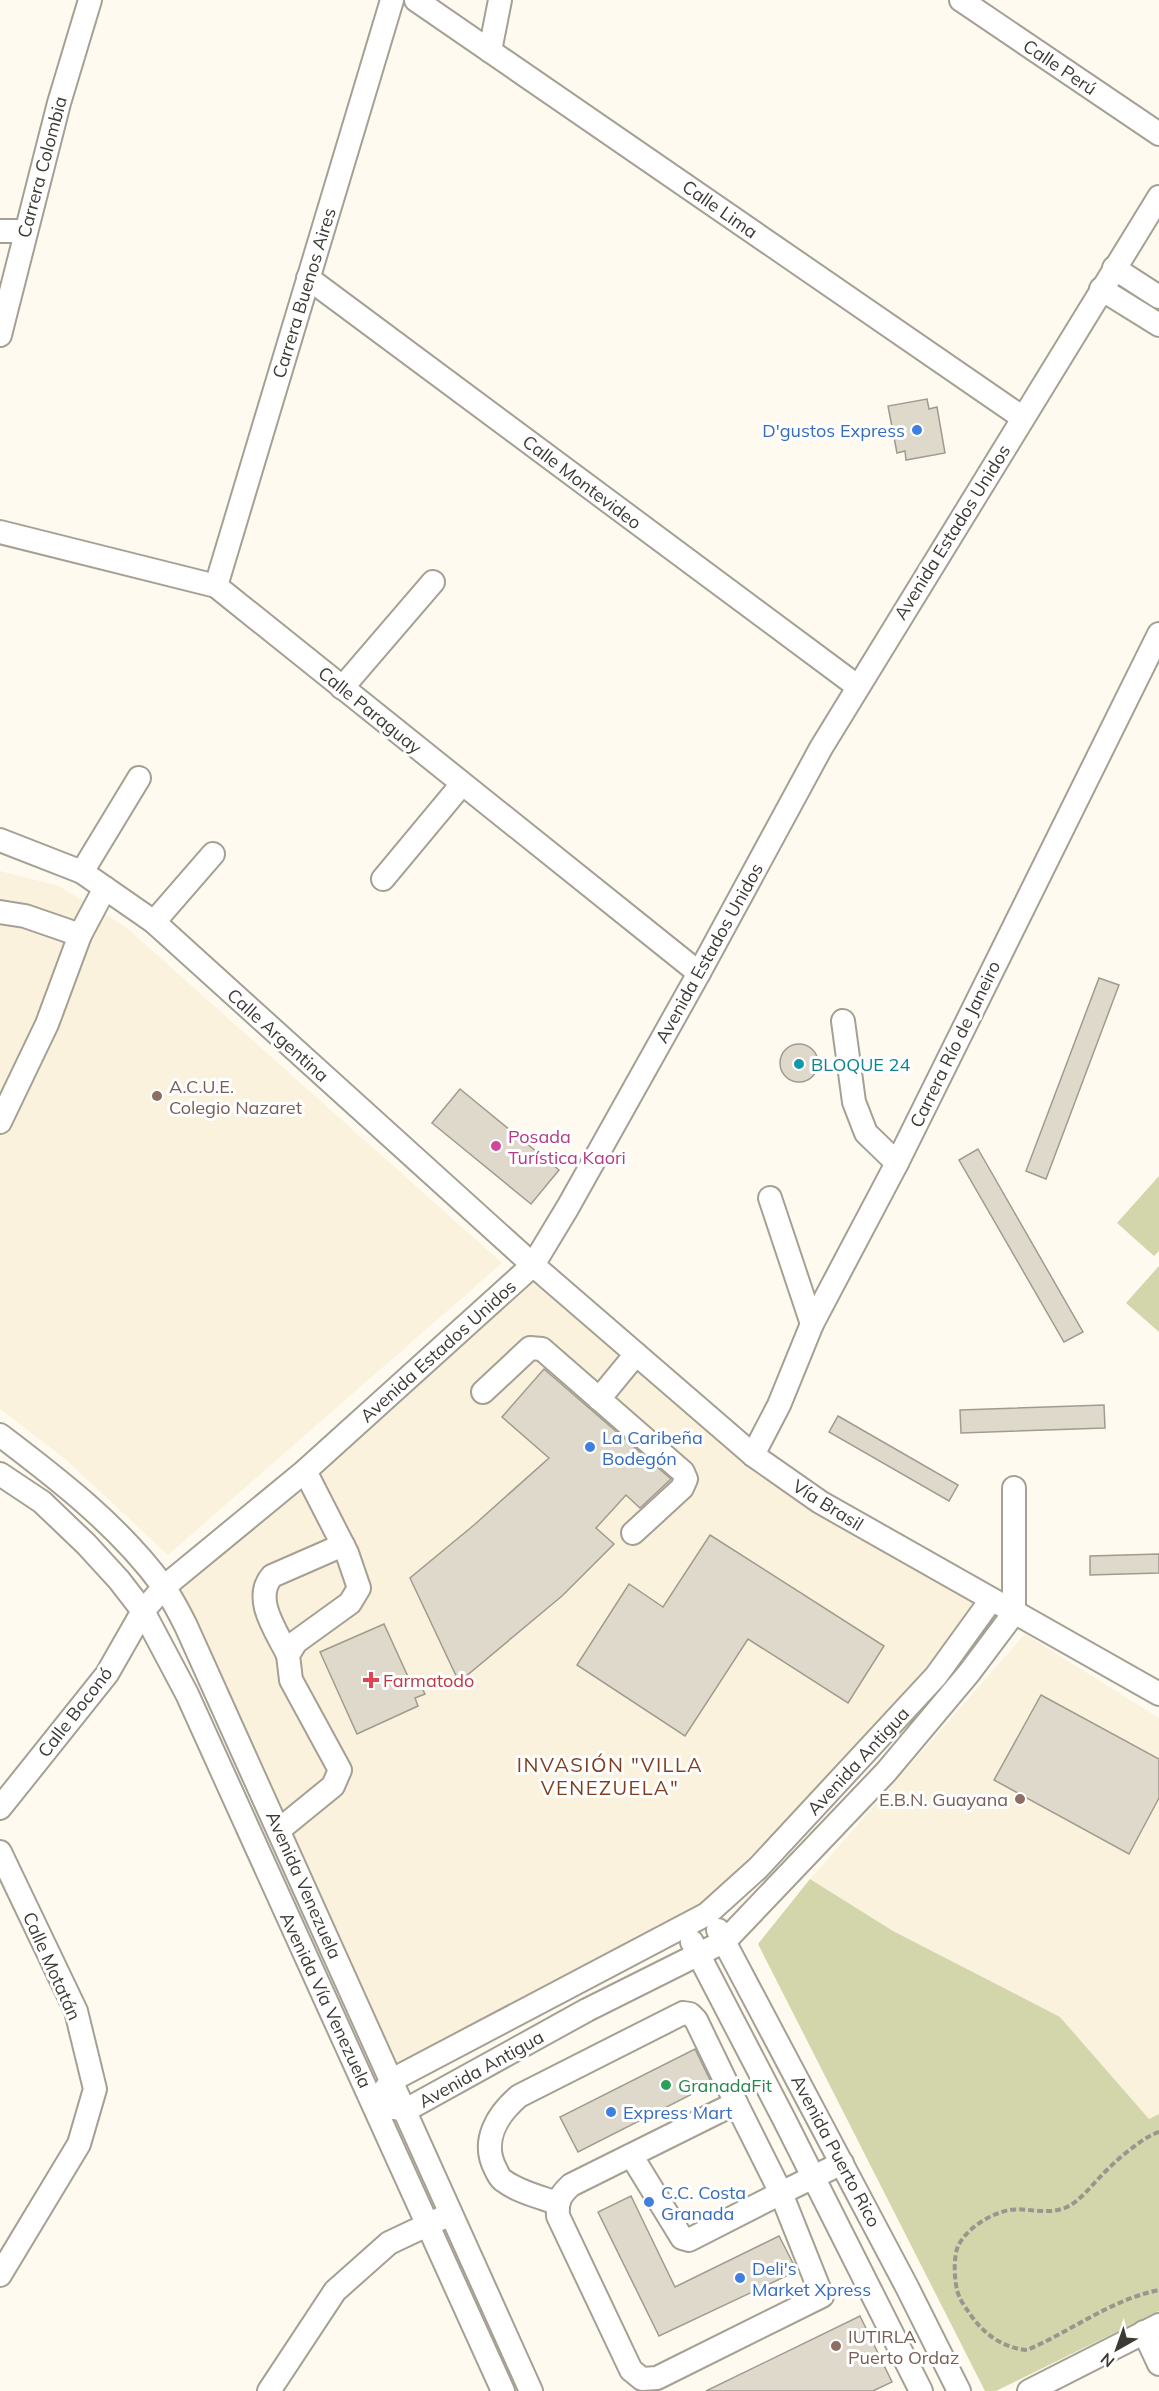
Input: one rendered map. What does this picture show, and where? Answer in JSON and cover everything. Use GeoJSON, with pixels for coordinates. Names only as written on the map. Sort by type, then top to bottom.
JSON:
{"type":"FeatureCollection","features":[{"type":"Feature","properties":{"kind":"street","name":"Carrera Colombia"},"geometry":{"type":"LineString","coordinates":[[0,335],[4,291],[25,231],[59,103],[90,0]]}},
{"type":"Feature","properties":{"kind":"street","name":"Carrera Buenos Aires"},"geometry":{"type":"LineString","coordinates":[[216,586],[392,0]]}},
{"type":"Feature","properties":{"kind":"street","name":"Calle Lima"},"geometry":{"type":"LineString","coordinates":[[416,0],[1023,418]]}},
{"type":"Feature","properties":{"kind":"street"},"geometry":{"type":"LineString","coordinates":[[490,51],[500,0]]}},
{"type":"Feature","properties":{"kind":"street","name":"Calle Perú"},"geometry":{"type":"LineString","coordinates":[[961,0],[984,7],[1159,134]]}},
{"type":"Feature","properties":{"kind":"street","name":"Avenida Estados Unidos"},"geometry":{"type":"LineString","coordinates":[[143,1611],[164,1587],[305,1471],[533,1265],[699,973],[820,748],[1159,197]]}},
{"type":"Feature","properties":{"kind":"street"},"geometry":{"type":"LineString","coordinates":[[0,231],[25,231]]}},
{"type":"Feature","properties":{"kind":"street"},"geometry":{"type":"LineString","coordinates":[[1114,268],[1159,297]]}},
{"type":"Feature","properties":{"kind":"street","name":"Calle Montevideo"},"geometry":{"type":"LineString","coordinates":[[308,278],[857,686]]}},
{"type":"Feature","properties":{"kind":"street"},"geometry":{"type":"LineString","coordinates":[[1101,289],[1159,325]]}},
{"type":"Feature","properties":{"kind":"street","name":"Calle Paraguay"},"geometry":{"type":"LineString","coordinates":[[0,532],[216,586],[699,973]]}},
{"type":"Feature","properties":{"kind":"street"},"geometry":{"type":"LineString","coordinates":[[342,687],[433,582]]}},
{"type":"Feature","properties":{"kind":"street","name":"Carrera Río de Janeiro"},"geometry":{"type":"LineString","coordinates":[[753,1455],[779,1405],[812,1324],[897,1163],[1159,634]]}},
{"type":"Feature","properties":{"kind":"street"},"geometry":{"type":"LineString","coordinates":[[82,872],[139,778]]}},
{"type":"Feature","properties":{"kind":"street"},"geometry":{"type":"LineString","coordinates":[[383,879],[462,784]]}},
{"type":"Feature","properties":{"kind":"street","name":"Calle Argentina"},"geometry":{"type":"LineString","coordinates":[[1,846],[82,872],[154,922],[533,1265]]}},
{"type":"Feature","properties":{"kind":"street"},"geometry":{"type":"LineString","coordinates":[[154,922],[213,854]]}},
{"type":"Feature","properties":{"kind":"street"},"geometry":{"type":"LineString","coordinates":[[0,1122],[47,1024],[80,935],[105,888]]}},
{"type":"Feature","properties":{"kind":"street"},"geometry":{"type":"LineString","coordinates":[[0,912],[25,916],[80,935]]}},
{"type":"Feature","properties":{"kind":"street"},"geometry":{"type":"LineString","coordinates":[[843,1021],[854,1102],[866,1133],[897,1163]]}},
{"type":"Feature","properties":{"kind":"street"},"geometry":{"type":"LineString","coordinates":[[770,1198],[812,1324]]}},
{"type":"Feature","properties":{"kind":"street","name":"Vía Brasil"},"geometry":{"type":"LineString","coordinates":[[533,1265],[753,1455],[820,1502],[1159,1694]]}},
{"type":"Feature","properties":{"kind":"street"},"geometry":{"type":"LineString","coordinates":[[483,1392],[530,1348],[537,1347],[683,1472],[686,1479],[682,1488],[633,1533]]}},
{"type":"Feature","properties":{"kind":"street"},"geometry":{"type":"LineString","coordinates":[[599,1399],[636,1354]]}},
{"type":"Feature","properties":{"kind":"street","name":"Avenida Venezuela"},"geometry":{"type":"LineString","coordinates":[[0,1435],[66,1485],[106,1523],[164,1587],[186,1626],[531,2391]]}},
{"type":"Feature","properties":{"kind":"street"},"geometry":{"type":"LineString","coordinates":[[288,1655],[296,1642],[350,1603],[359,1588],[343,1545],[305,1471]]}},
{"type":"Feature","properties":{"kind":"street"},"geometry":{"type":"LineString","coordinates":[[0,1474],[42,1502],[79,1537],[119,1580],[143,1611]]}},
{"type":"Feature","properties":{"kind":"street"},"geometry":{"type":"LineString","coordinates":[[1014,1488],[1014,1613]]}},
{"type":"Feature","properties":{"kind":"street"},"geometry":{"type":"LineString","coordinates":[[279,1830],[333,1786],[340,1770],[291,1680],[288,1655],[264,1604],[266,1583],[272,1576],[343,1545]]}},
{"type":"Feature","properties":{"kind":"street","name":"Avenida Antigua"},"geometry":{"type":"LineString","coordinates":[[991,1600],[928,1685],[758,1868],[707,1914],[392,2080],[374,2105],[406,2110],[587,2010],[725,1941],[886,1772],[969,1672],[1014,1613]]}},
{"type":"Feature","properties":{"kind":"street","name":"Calle Boconó"},"geometry":{"type":"LineString","coordinates":[[0,1808],[107,1674],[143,1611]]}},
{"type":"Feature","properties":{"kind":"street","name":"Avenida Vía Venezuela"},"geometry":{"type":"LineString","coordinates":[[143,1611],[188,1694],[504,2391]]}},
{"type":"Feature","properties":{"kind":"street","name":"Calle Motatán"},"geometry":{"type":"LineString","coordinates":[[0,1852],[76,2011],[94,2089],[79,2144],[0,2275]]}},
{"type":"Feature","properties":{"kind":"street","name":"Avenida Puerto Rico"},"geometry":{"type":"LineString","coordinates":[[707,1914],[725,1941],[842,2163],[958,2391]]}},
{"type":"Feature","properties":{"kind":"street","name":"Avenida Puerto Rico"},"geometry":{"type":"LineString","coordinates":[[683,1928],[699,1954],[921,2391]]}},
{"type":"Feature","properties":{"kind":"street"},"geometry":{"type":"LineString","coordinates":[[557,2203],[523,2191],[502,2180],[492,2163],[490,2145],[493,2126],[505,2108],[519,2096],[683,2013],[690,2014],[696,2020],[781,2193],[822,2296],[657,2378],[642,2379],[631,2370],[558,2216],[557,2203],[562,2193],[571,2184],[736,2103]]}},
{"type":"Feature","properties":{"kind":"street"},"geometry":{"type":"LineString","coordinates":[[631,2155],[682,2238],[689,2240],[842,2163]]}},
{"type":"Feature","properties":{"kind":"street"},"geometry":{"type":"LineString","coordinates":[[269,2391],[335,2291],[389,2243],[451,2214]]}},
{"type":"Feature","properties":{"kind":"street"},"geometry":{"type":"LineString","coordinates":[[1029,2391],[1152,2329],[1159,2364]]}},
{"type":"Feature","properties":{"kind":"path"},"geometry":{"type":"LineString","coordinates":[[1159,2132],[1143,2140],[1066,2208],[1041,2212],[1011,2210],[991,2215],[970,2231],[958,2247],[955,2271],[958,2296],[972,2318],[990,2337],[1012,2349],[1027,2350],[1113,2304],[1139,2294],[1159,2290]]}},
{"type":"Feature","properties":{"kind":"shaded area","name":"A.C.U.E. Colegio Nazaret"},"geometry":{"type":"Polygon","coordinates":[[[0,871],[59,886],[127,928],[502,1263],[168,1555],[65,1459],[0,1409],[0,871]]]}},
{"type":"Feature","properties":{"kind":"shaded area"},"geometry":{"type":"Polygon","coordinates":[[[533,1265],[753,1455],[991,1600],[707,1914],[392,2080],[164,1587],[533,1265]]]}},
{"type":"Feature","properties":{"kind":"shaded area","name":"E.B.N. Guayana"},"geometry":{"type":"Polygon","coordinates":[[[1025,1634],[1159,1718],[1159,2114],[1149,2119],[1060,2017],[893,1931],[810,1879],[1025,1634]]]}},
{"type":"Feature","properties":{"kind":"green space"},"geometry":{"type":"Polygon","coordinates":[[[1159,1176],[1159,1251],[1154,1256],[1117,1223],[1159,1176]]]}},
{"type":"Feature","properties":{"kind":"green space"},"geometry":{"type":"Polygon","coordinates":[[[1159,1266],[1159,1332],[1126,1303],[1159,1266]]]}},
{"type":"Feature","properties":{"kind":"green space"},"geometry":{"type":"Polygon","coordinates":[[[810,1879],[893,1931],[1060,2017],[1149,2119],[1159,2114],[1159,2311],[996,2391],[985,2391],[758,1944],[810,1879]]]}},
{"type":"Feature","properties":{"kind":"building","name":"D'gustos Express"},"geometry":{"type":"Polygon","coordinates":[[[927,399],[929,409],[937,407],[945,453],[906,460],[905,451],[897,453],[888,406],[927,399]]]}},
{"type":"Feature","properties":{"kind":"building"},"geometry":{"type":"Polygon","coordinates":[[[1099,978],[1119,985],[1046,1179],[1026,1171],[1099,978]]]}},
{"type":"Feature","properties":{"kind":"building","name":"BLOQUE 24"},"geometry":{"type":"Polygon","coordinates":[[[799,1044],[813,1049],[818,1063],[813,1077],[799,1082],[785,1077],[780,1063],[785,1049],[799,1044]]]}},
{"type":"Feature","properties":{"kind":"building","name":"Posada Turística Kaori"},"geometry":{"type":"Polygon","coordinates":[[[460,1089],[559,1170],[531,1204],[432,1123],[460,1089]]]}},
{"type":"Feature","properties":{"kind":"building"},"geometry":{"type":"Polygon","coordinates":[[[978,1149],[1083,1332],[1064,1342],[959,1160],[978,1149]]]}},
{"type":"Feature","properties":{"kind":"building"},"geometry":{"type":"Polygon","coordinates":[[[544,1369],[671,1479],[640,1508],[626,1495],[596,1528],[614,1544],[562,1596],[459,1682],[410,1578],[549,1458],[502,1417],[544,1369]]]}},
{"type":"Feature","properties":{"kind":"building"},"geometry":{"type":"Polygon","coordinates":[[[1104,1405],[1105,1428],[961,1433],[960,1410],[1104,1405]]]}},
{"type":"Feature","properties":{"kind":"building"},"geometry":{"type":"Polygon","coordinates":[[[838,1416],[958,1485],[949,1501],[829,1432],[838,1416]]]}},
{"type":"Feature","properties":{"kind":"building"},"geometry":{"type":"Polygon","coordinates":[[[710,1535],[884,1646],[848,1703],[748,1639],[685,1736],[577,1665],[629,1584],[663,1607],[710,1535]]]}},
{"type":"Feature","properties":{"kind":"building"},"geometry":{"type":"Polygon","coordinates":[[[1159,1554],[1159,1573],[1090,1575],[1090,1556],[1159,1554]]]}},
{"type":"Feature","properties":{"kind":"building","name":"Farmatodo"},"geometry":{"type":"Polygon","coordinates":[[[384,1624],[410,1681],[417,1678],[425,1694],[415,1698],[418,1706],[357,1734],[320,1652],[384,1624]]]}},
{"type":"Feature","properties":{"kind":"building"},"geometry":{"type":"Polygon","coordinates":[[[1041,1695],[1159,1759],[1159,1798],[1129,1854],[994,1780],[1041,1695]]]}},
{"type":"Feature","properties":{"kind":"building"},"geometry":{"type":"Polygon","coordinates":[[[695,2049],[712,2084],[578,2152],[560,2117],[695,2049]]]}},
{"type":"Feature","properties":{"kind":"building"},"geometry":{"type":"Polygon","coordinates":[[[631,2196],[675,2287],[779,2236],[797,2271],[659,2336],[598,2212],[631,2196]]]}},
{"type":"Feature","properties":{"kind":"building","name":"IUTIRLA Puerto Ordaz"},"geometry":{"type":"Polygon","coordinates":[[[860,2316],[892,2382],[873,2391],[706,2391],[860,2316]]]}},
{"type":"Feature","properties":{"kind":"place","name":"D'gustos Express"},"geometry":{"type":"Point","coordinates":[917,430]}},
{"type":"Feature","properties":{"kind":"place","name":"BLOQUE 24"},"geometry":{"type":"Point","coordinates":[799,1064]}},
{"type":"Feature","properties":{"kind":"place","name":"A.C.U.E. Colegio Nazaret"},"geometry":{"type":"Point","coordinates":[157,1096]}},
{"type":"Feature","properties":{"kind":"place","name":"Posada Turística Kaori"},"geometry":{"type":"Point","coordinates":[496,1146]}},
{"type":"Feature","properties":{"kind":"place","name":"La Caribeña Bodegón"},"geometry":{"type":"Point","coordinates":[590,1447]}},
{"type":"Feature","properties":{"kind":"place","name":"Farmatodo"},"geometry":{"type":"Point","coordinates":[371,1680]}},
{"type":"Feature","properties":{"kind":"place","name":"E.B.N. Guayana"},"geometry":{"type":"Point","coordinates":[1020,1799]}},
{"type":"Feature","properties":{"kind":"place","name":"GranadaFit"},"geometry":{"type":"Point","coordinates":[666,2085]}},
{"type":"Feature","properties":{"kind":"place","name":"Express Mart"},"geometry":{"type":"Point","coordinates":[611,2112]}},
{"type":"Feature","properties":{"kind":"place","name":"C.C. Costa Granada"},"geometry":{"type":"Point","coordinates":[649,2202]}},
{"type":"Feature","properties":{"kind":"place","name":"Deli's Market Xpress"},"geometry":{"type":"Point","coordinates":[740,2278]}},
{"type":"Feature","properties":{"kind":"place","name":"IUTIRLA Puerto Ordaz"},"geometry":{"type":"Point","coordinates":[836,2346]}},
{"type":"Feature","properties":{"kind":"district","name":"INVASIÓN \"VILLA VENEZUELA\""},"geometry":{"type":"Point","coordinates":[610,1776]}}]}
